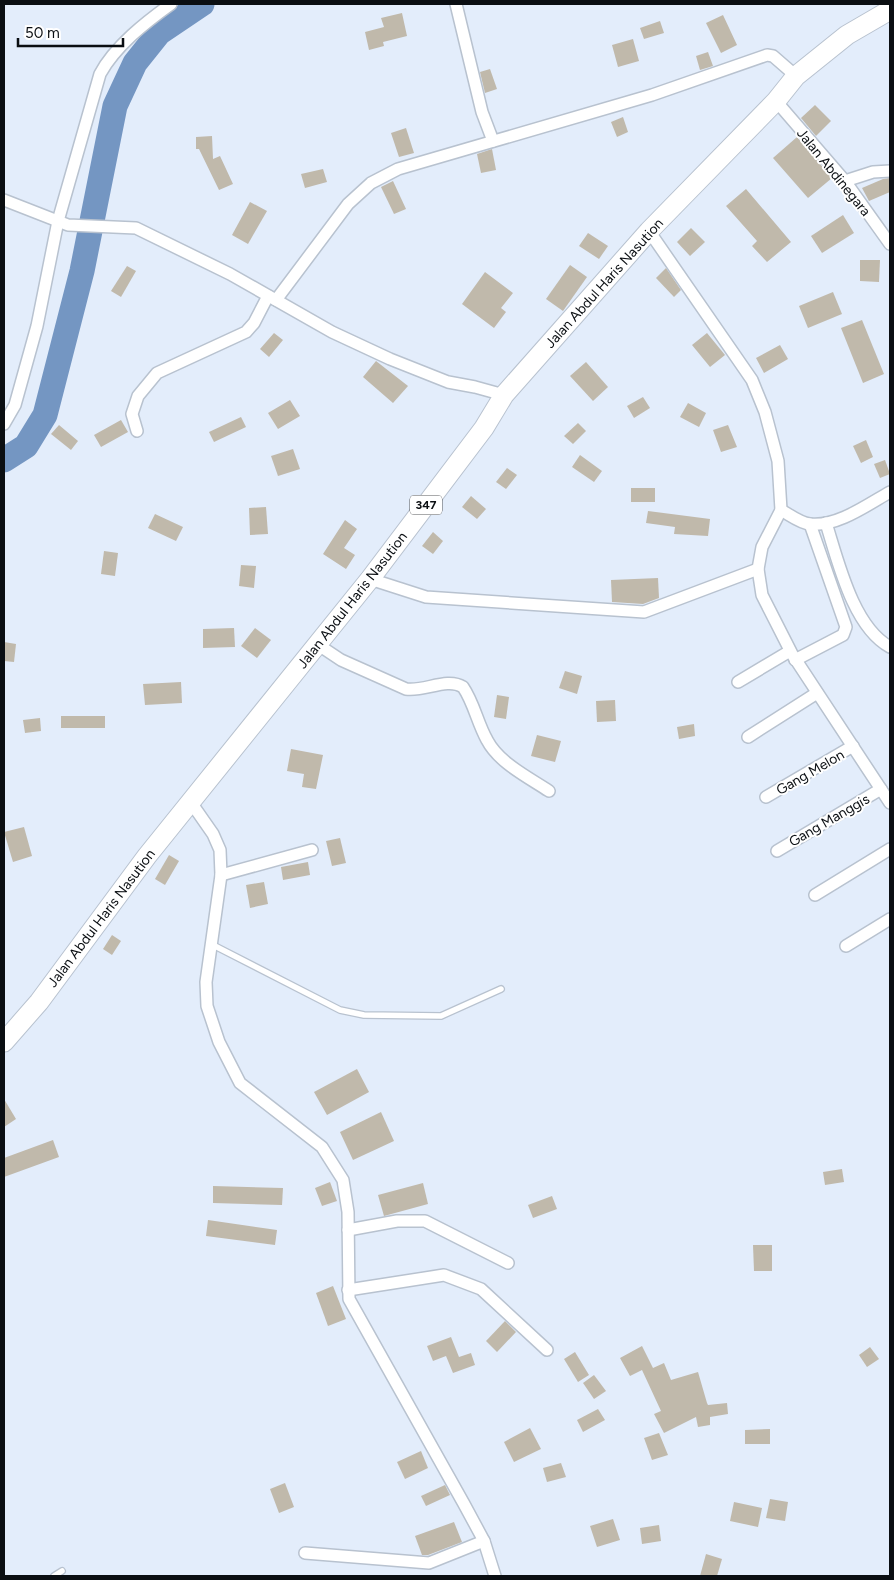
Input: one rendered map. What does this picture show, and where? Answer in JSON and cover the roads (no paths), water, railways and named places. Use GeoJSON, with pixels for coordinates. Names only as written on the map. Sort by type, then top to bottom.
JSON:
{"type":"FeatureCollection","features":[{"type":"Feature","properties":{"kind":"main road","name":"Jalan Abdul Haris Nasution"},"geometry":{"type":"LineString","coordinates":[[4,1042],[39,1002],[190,801],[370,579],[484,428],[504,395],[649,231],[776,101],[796,76],[847,35],[890,10]]}},
{"type":"Feature","properties":{"kind":"street"},"geometry":{"type":"LineString","coordinates":[[4,424],[15,405],[37,326],[100,74],[108,60],[171,4]]}},
{"type":"Feature","properties":{"kind":"street"},"geometry":{"type":"LineString","coordinates":[[456,4],[482,112],[493,141]]}},
{"type":"Feature","properties":{"kind":"street"},"geometry":{"type":"LineString","coordinates":[[137,431],[132,414],[138,396],[157,373],[246,332],[348,204],[371,183],[398,169],[652,95],[767,55],[773,56],[796,76]]}},
{"type":"Feature","properties":{"kind":"street","name":"Jalan Abdinegara"},"geometry":{"type":"LineString","coordinates":[[776,101],[845,181],[890,244]]}},
{"type":"Feature","properties":{"kind":"street"},"geometry":{"type":"LineString","coordinates":[[845,181],[873,172],[890,171]]}},
{"type":"Feature","properties":{"kind":"street"},"geometry":{"type":"LineString","coordinates":[[4,200],[63,223],[136,228],[230,274],[332,332],[390,359],[448,382],[504,395]]}},
{"type":"Feature","properties":{"kind":"street"},"geometry":{"type":"LineString","coordinates":[[649,231],[752,380],[765,412],[778,461],[781,510],[762,547],[758,569],[762,595],[793,655],[890,803]]}},
{"type":"Feature","properties":{"kind":"street"},"geometry":{"type":"LineString","coordinates":[[781,510],[810,524],[826,523],[847,515],[890,492]]}},
{"type":"Feature","properties":{"kind":"street"},"geometry":{"type":"LineString","coordinates":[[826,523],[844,581],[856,606],[870,629],[890,648]]}},
{"type":"Feature","properties":{"kind":"street"},"geometry":{"type":"LineString","coordinates":[[738,682],[793,655],[843,635],[846,627],[810,524]]}},
{"type":"Feature","properties":{"kind":"street"},"geometry":{"type":"LineString","coordinates":[[370,579],[426,597],[644,612],[758,569]]}},
{"type":"Feature","properties":{"kind":"street"},"geometry":{"type":"LineString","coordinates":[[317,644],[341,660],[406,689],[414,690],[450,683],[463,687],[472,701],[486,740],[494,751],[506,762],[549,791]]}},
{"type":"Feature","properties":{"kind":"street"},"geometry":{"type":"LineString","coordinates":[[748,737],[818,693]]}},
{"type":"Feature","properties":{"kind":"street","name":"Gang Melon"},"geometry":{"type":"LineString","coordinates":[[766,797],[853,746]]}},
{"type":"Feature","properties":{"kind":"street","name":"Gang Manggis"},"geometry":{"type":"LineString","coordinates":[[776,851],[881,789]]}},
{"type":"Feature","properties":{"kind":"street"},"geometry":{"type":"LineString","coordinates":[[190,801],[217,840],[220,850],[221,875],[206,982],[207,1006],[229,1065],[240,1082],[322,1148],[343,1180],[348,1230],[348,1290],[353,1305],[484,1541],[495,1576]]}},
{"type":"Feature","properties":{"kind":"street"},"geometry":{"type":"LineString","coordinates":[[815,895],[890,849]]}},
{"type":"Feature","properties":{"kind":"street"},"geometry":{"type":"LineString","coordinates":[[221,875],[312,850]]}},
{"type":"Feature","properties":{"kind":"street"},"geometry":{"type":"LineString","coordinates":[[846,946],[890,919]]}},
{"type":"Feature","properties":{"kind":"street"},"geometry":{"type":"LineString","coordinates":[[348,1230],[397,1221],[425,1221],[508,1263]]}},
{"type":"Feature","properties":{"kind":"street"},"geometry":{"type":"LineString","coordinates":[[348,1290],[444,1275],[481,1289],[547,1350]]}},
{"type":"Feature","properties":{"kind":"street"},"geometry":{"type":"LineString","coordinates":[[304,1553],[429,1563],[484,1541]]}},
{"type":"Feature","properties":{"kind":"lane"},"geometry":{"type":"LineString","coordinates":[[211,944],[340,1010],[364,1015],[441,1016],[501,990]]}},
{"type":"Feature","properties":{"kind":"lane"},"geometry":{"type":"LineString","coordinates":[[54,1576],[62,1571]]}},
{"type":"Feature","properties":{"kind":"waterway"},"geometry":{"type":"LineString","coordinates":[[4,460],[26,446],[45,415],[82,271],[115,106],[135,63],[159,33],[202,4]]}}]}
